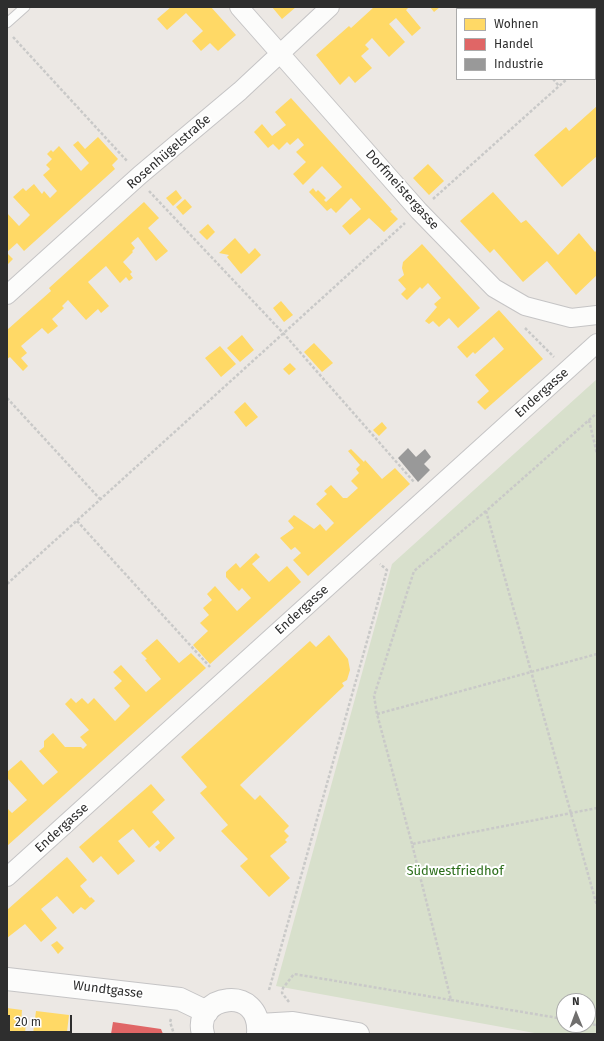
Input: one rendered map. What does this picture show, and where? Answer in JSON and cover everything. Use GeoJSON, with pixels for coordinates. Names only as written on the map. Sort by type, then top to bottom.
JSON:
{"type":"FeatureCollection","features":[{"type":"Feature","properties":{"kind":"street","name":"Dorfmeistergasse"},"geometry":{"type":"LineString","coordinates":[[239,7],[419,211],[494,288],[525,306],[571,318],[597,315]]}},
{"type":"Feature","properties":{"kind":"street","name":"Rosenhügelstraße"},"geometry":{"type":"LineString","coordinates":[[7,295],[139,177],[281,54],[330,7]]}},
{"type":"Feature","properties":{"kind":"street","name":"Endergasse"},"geometry":{"type":"LineString","coordinates":[[7,877],[597,343]]}},
{"type":"Feature","properties":{"kind":"street","name":"Wundtgasse"},"geometry":{"type":"LineString","coordinates":[[7,979],[180,999],[207,1012]]}},
{"type":"Feature","properties":{"kind":"street"},"geometry":{"type":"LineString","coordinates":[[203,1034],[203,1020],[207,1012],[214,1004],[223,1000],[237,1000],[250,1007],[256,1015],[258,1029],[293,1022],[358,1034]]}},
{"type":"Feature","properties":{"kind":"lane"},"geometry":{"type":"LineString","coordinates":[[7,23],[25,7]]}},
{"type":"Feature","properties":{"kind":"path"},"geometry":{"type":"LineString","coordinates":[[12,37],[284,334],[427,498]]}},
{"type":"Feature","properties":{"kind":"path"},"geometry":{"type":"LineString","coordinates":[[554,80],[559,86]]}},
{"type":"Feature","properties":{"kind":"path"},"geometry":{"type":"LineString","coordinates":[[7,584],[566,80]]}},
{"type":"Feature","properties":{"kind":"path"},"geometry":{"type":"LineString","coordinates":[[525,306],[521,323],[566,371]]}},
{"type":"Feature","properties":{"kind":"path"},"geometry":{"type":"LineString","coordinates":[[7,398],[100,499]]}},
{"type":"Feature","properties":{"kind":"path"},"geometry":{"type":"LineString","coordinates":[[452,1000],[377,714],[374,696],[414,570],[486,512],[597,413]]}},
{"type":"Feature","properties":{"kind":"path"},"geometry":{"type":"LineString","coordinates":[[589,420],[597,454]]}},
{"type":"Feature","properties":{"kind":"path"},"geometry":{"type":"LineString","coordinates":[[486,512],[597,906]]}},
{"type":"Feature","properties":{"kind":"path"},"geometry":{"type":"LineString","coordinates":[[77,521],[223,682]]}},
{"type":"Feature","properties":{"kind":"path"},"geometry":{"type":"LineString","coordinates":[[269,990],[387,570],[368,550]]}},
{"type":"Feature","properties":{"kind":"path"},"geometry":{"type":"LineString","coordinates":[[377,714],[597,654]]}},
{"type":"Feature","properties":{"kind":"path"},"geometry":{"type":"LineString","coordinates":[[412,844],[597,808]]}},
{"type":"Feature","properties":{"kind":"path"},"geometry":{"type":"LineString","coordinates":[[292,1007],[282,992],[283,988],[294,974],[556,1019]]}},
{"type":"Feature","properties":{"kind":"green space","name":"Südwestfriedhof"},"geometry":{"type":"Polygon","coordinates":[[[597,379],[597,1034],[540,1034],[276,986],[392,564],[597,379]]]}},
{"type":"Feature","properties":{"kind":"building: Wohnen"},"geometry":{"type":"Polygon","coordinates":[[[171,7],[211,7],[236,35],[218,51],[210,43],[201,51],[192,41],[203,31],[186,13],[167,30],[157,19],[171,7]]]}},
{"type":"Feature","properties":{"kind":"building: Wohnen"},"geometry":{"type":"Polygon","coordinates":[[[272,7],[296,7],[282,19],[272,7]]]}},
{"type":"Feature","properties":{"kind":"building: Wohnen"},"geometry":{"type":"Polygon","coordinates":[[[374,7],[409,7],[406,10],[421,28],[412,36],[396,18],[389,24],[405,42],[389,57],[372,38],[365,45],[369,49],[361,56],[372,68],[355,83],[349,76],[340,85],[316,55],[349,26],[351,28],[374,7]]]}},
{"type":"Feature","properties":{"kind":"building: Wohnen"},"geometry":{"type":"Polygon","coordinates":[[[430,7],[440,7],[434,12],[430,7]]]}},
{"type":"Feature","properties":{"kind":"building: Wohnen"},"geometry":{"type":"Polygon","coordinates":[[[291,98],[392,210],[390,211],[398,219],[384,232],[369,218],[350,235],[342,226],[361,209],[351,198],[336,213],[331,208],[327,211],[309,192],[313,188],[316,192],[318,190],[326,198],[324,200],[326,202],[342,187],[322,166],[303,185],[293,174],[306,162],[296,152],[304,145],[298,138],[290,145],[287,142],[279,150],[273,144],[268,148],[254,132],[262,124],[272,136],[286,125],[275,112],[291,98]]]}},
{"type":"Feature","properties":{"kind":"building: Wohnen"},"geometry":{"type":"Polygon","coordinates":[[[597,106],[597,156],[562,187],[534,155],[566,127],[569,131],[597,106]]]}},
{"type":"Feature","properties":{"kind":"building: Wohnen"},"geometry":{"type":"Polygon","coordinates":[[[98,137],[118,159],[112,165],[115,169],[24,251],[17,243],[7,252],[7,213],[19,226],[30,215],[13,197],[23,188],[26,191],[34,184],[42,194],[44,191],[50,198],[57,191],[43,175],[50,169],[46,165],[52,159],[47,154],[51,150],[53,152],[59,146],[81,171],[89,163],[73,145],[78,141],[85,149],[98,137]]]}},
{"type":"Feature","properties":{"kind":"building: Wohnen"},"geometry":{"type":"Polygon","coordinates":[[[428,164],[444,181],[429,195],[413,178],[428,164]]]}},
{"type":"Feature","properties":{"kind":"building: Wohnen"},"geometry":{"type":"Polygon","coordinates":[[[176,190],[182,198],[173,206],[166,198],[176,190]]]}},
{"type":"Feature","properties":{"kind":"building: Wohnen"},"geometry":{"type":"Polygon","coordinates":[[[493,192],[521,223],[526,220],[558,255],[579,233],[595,252],[597,250],[597,275],[576,295],[547,261],[523,282],[494,249],[490,253],[460,221],[493,192]]]}},
{"type":"Feature","properties":{"kind":"building: Wohnen"},"geometry":{"type":"Polygon","coordinates":[[[185,199],[192,207],[183,215],[176,207],[185,199]]]}},
{"type":"Feature","properties":{"kind":"building: Wohnen"},"geometry":{"type":"Polygon","coordinates":[[[144,202],[159,218],[148,228],[168,251],[156,261],[138,237],[131,243],[135,248],[132,251],[133,252],[123,262],[132,272],[130,274],[133,278],[129,281],[126,277],[120,283],[106,266],[88,282],[109,306],[101,313],[98,309],[86,320],[68,300],[62,306],[64,308],[52,319],[58,326],[48,334],[42,328],[21,346],[27,353],[21,358],[28,366],[23,371],[10,357],[7,359],[7,330],[51,291],[49,288],[144,202]]]}},
{"type":"Feature","properties":{"kind":"building: Wohnen"},"geometry":{"type":"Polygon","coordinates":[[[208,224],[215,232],[207,240],[199,232],[208,224]]]}},
{"type":"Feature","properties":{"kind":"building: Wohnen"},"geometry":{"type":"Polygon","coordinates":[[[235,238],[249,254],[255,248],[261,255],[241,274],[227,257],[229,255],[219,253],[235,238]]]}},
{"type":"Feature","properties":{"kind":"building: Wohnen"},"geometry":{"type":"Polygon","coordinates":[[[422,244],[480,308],[458,328],[449,318],[439,327],[433,321],[429,324],[425,321],[437,307],[434,304],[441,298],[428,283],[422,289],[420,287],[407,300],[401,294],[406,289],[398,280],[404,275],[402,268],[403,262],[422,244]]]}},
{"type":"Feature","properties":{"kind":"building: Wohnen"},"geometry":{"type":"Polygon","coordinates":[[[7,253],[13,259],[7,265],[7,253]]]}},
{"type":"Feature","properties":{"kind":"building: Wohnen"},"geometry":{"type":"Polygon","coordinates":[[[281,301],[293,315],[284,322],[273,308],[281,301]]]}},
{"type":"Feature","properties":{"kind":"building: Wohnen"},"geometry":{"type":"Polygon","coordinates":[[[499,310],[543,359],[485,410],[477,402],[489,391],[475,375],[504,349],[494,337],[475,354],[473,352],[467,358],[457,347],[499,310]]]}},
{"type":"Feature","properties":{"kind":"building: Wohnen"},"geometry":{"type":"Polygon","coordinates":[[[242,335],[254,350],[240,362],[227,348],[242,335]]]}},
{"type":"Feature","properties":{"kind":"building: Wohnen"},"geometry":{"type":"Polygon","coordinates":[[[314,343],[333,363],[322,372],[304,352],[314,343]]]}},
{"type":"Feature","properties":{"kind":"building: Wohnen"},"geometry":{"type":"Polygon","coordinates":[[[220,346],[236,364],[221,377],[205,358],[220,346]]]}},
{"type":"Feature","properties":{"kind":"building: Wohnen"},"geometry":{"type":"Polygon","coordinates":[[[290,363],[296,369],[289,375],[283,369],[290,363]]]}},
{"type":"Feature","properties":{"kind":"building: Wohnen"},"geometry":{"type":"Polygon","coordinates":[[[245,402],[258,417],[246,427],[234,412],[245,402]]]}},
{"type":"Feature","properties":{"kind":"building: Wohnen"},"geometry":{"type":"Polygon","coordinates":[[[382,422],[387,428],[379,436],[373,430],[382,422]]]}},
{"type":"Feature","properties":{"kind":"building: Wohnen"},"geometry":{"type":"Polygon","coordinates":[[[351,449],[364,462],[365,460],[382,479],[395,468],[410,484],[308,576],[293,560],[301,553],[295,547],[291,550],[280,538],[294,528],[288,521],[294,515],[314,529],[320,524],[326,531],[334,523],[316,504],[327,494],[324,491],[331,485],[343,498],[347,498],[358,488],[351,481],[359,473],[356,469],[360,465],[348,451],[351,449]]]}},
{"type":"Feature","properties":{"kind":"building: Wohnen"},"geometry":{"type":"Polygon","coordinates":[[[256,553],[260,557],[252,564],[269,582],[287,566],[301,582],[210,664],[193,645],[208,631],[200,623],[209,615],[203,608],[212,600],[207,594],[215,586],[237,611],[251,598],[242,588],[239,591],[226,577],[226,572],[236,563],[240,568],[256,553]]]}},
{"type":"Feature","properties":{"kind":"building: Wohnen"},"geometry":{"type":"Polygon","coordinates":[[[329,635],[348,659],[350,670],[347,680],[342,683],[344,686],[240,785],[255,800],[260,795],[289,826],[284,831],[289,836],[285,840],[287,842],[270,856],[290,878],[269,897],[240,866],[248,859],[221,831],[228,825],[200,793],[207,787],[181,757],[310,641],[316,647],[329,635]]]}},
{"type":"Feature","properties":{"kind":"building: Wohnen"},"geometry":{"type":"Polygon","coordinates":[[[157,639],[179,663],[191,653],[206,668],[7,846],[7,808],[12,813],[27,800],[7,778],[7,772],[21,760],[43,785],[58,772],[39,751],[44,747],[44,741],[53,733],[65,747],[81,747],[83,749],[87,745],[80,737],[89,730],[65,704],[71,698],[76,703],[82,698],[88,704],[94,698],[115,721],[130,706],[114,688],[122,681],[113,672],[121,665],[146,692],[161,679],[141,653],[157,639]]]}},
{"type":"Feature","properties":{"kind":"building: Wohnen"},"geometry":{"type":"Polygon","coordinates":[[[151,784],[165,800],[152,812],[175,838],[160,852],[155,847],[160,843],[158,840],[149,848],[133,829],[118,841],[135,861],[118,875],[101,856],[93,863],[79,847],[151,784]]]}},
{"type":"Feature","properties":{"kind":"building: Wohnen"},"geometry":{"type":"Polygon","coordinates":[[[67,857],[87,880],[80,886],[90,898],[91,897],[95,901],[85,910],[81,907],[73,914],[57,896],[41,909],[57,928],[41,942],[25,924],[7,938],[7,910],[67,857]]]}},
{"type":"Feature","properties":{"kind":"building: Wohnen"},"geometry":{"type":"Polygon","coordinates":[[[57,941],[64,948],[58,954],[51,945],[57,941]]]}},
{"type":"Feature","properties":{"kind":"building: Wohnen"},"geometry":{"type":"Polygon","coordinates":[[[7,1008],[22,1010],[21,1022],[26,1022],[25,1034],[7,1034],[7,1008]]]}},
{"type":"Feature","properties":{"kind":"building: Wohnen"},"geometry":{"type":"Polygon","coordinates":[[[36,1011],[69,1015],[67,1032],[71,1034],[33,1034],[36,1011]]]}},
{"type":"Feature","properties":{"kind":"building: Handel"},"geometry":{"type":"Polygon","coordinates":[[[113,1022],[161,1029],[163,1034],[111,1034],[113,1022]]]}},
{"type":"Feature","properties":{"kind":"building: Industrie"},"geometry":{"type":"Polygon","coordinates":[[[408,448],[416,457],[425,449],[431,457],[424,464],[430,470],[418,482],[398,458],[408,448]]]}}]}
